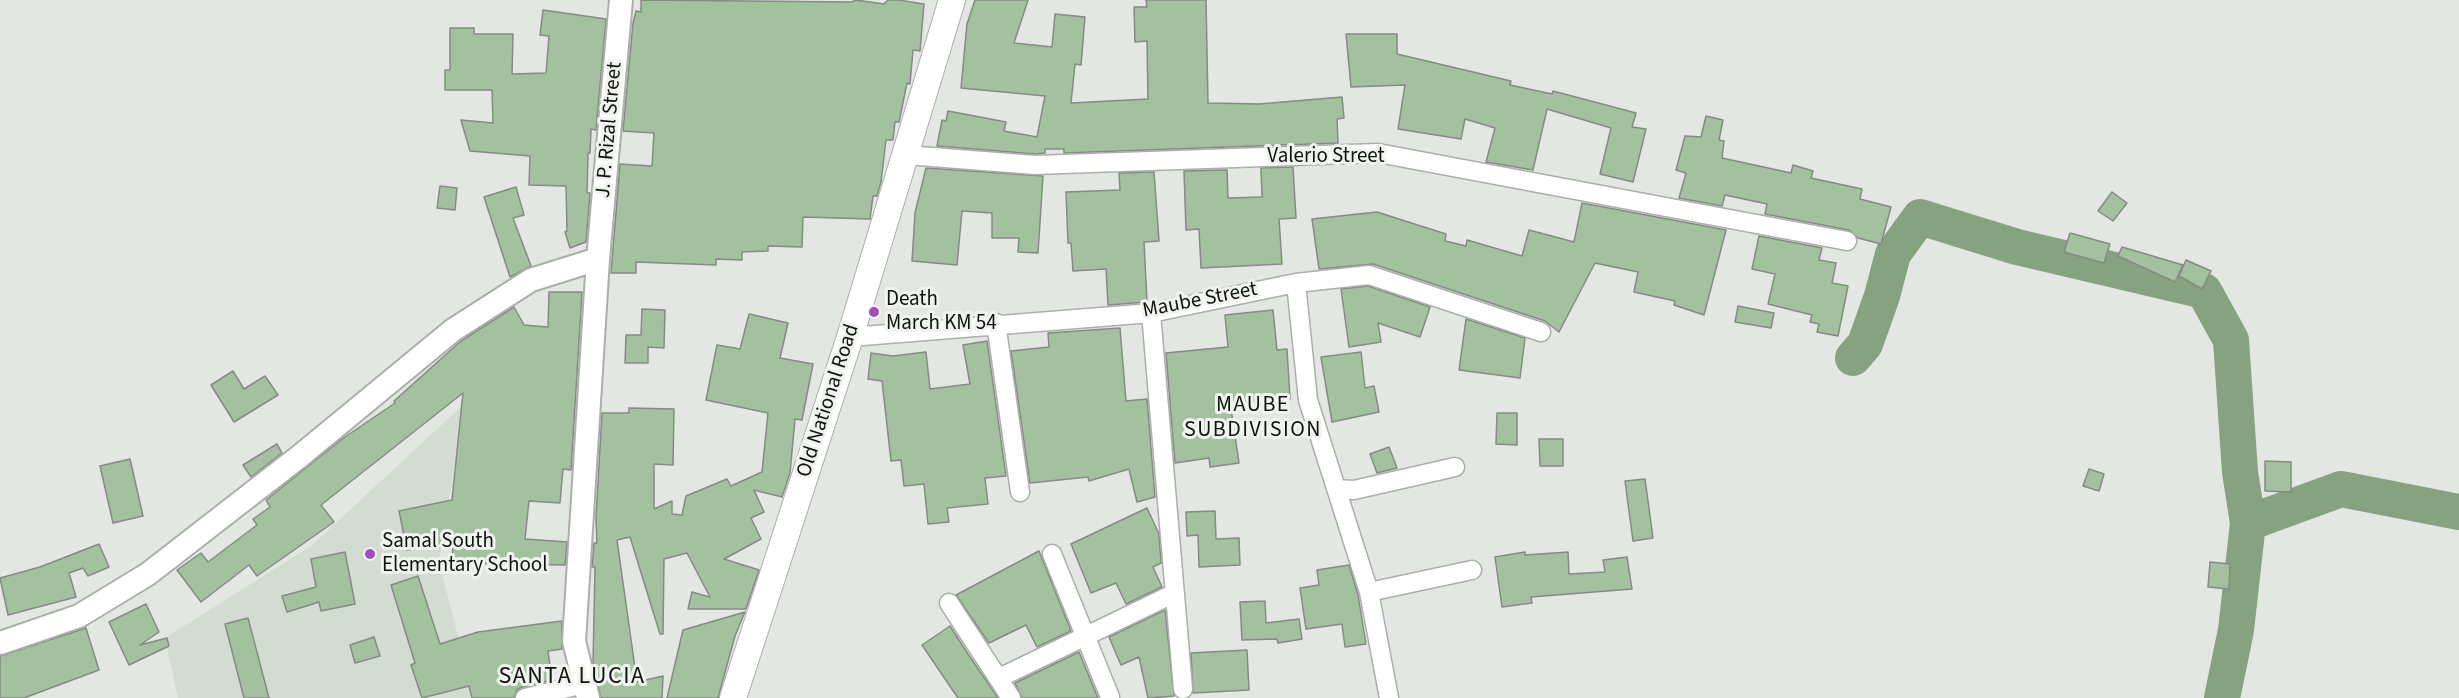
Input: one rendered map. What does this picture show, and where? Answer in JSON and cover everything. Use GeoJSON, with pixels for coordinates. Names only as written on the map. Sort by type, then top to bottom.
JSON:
{"type":"FeatureCollection","features":[{"type":"Feature","properties":{"kind":"main road","name":"Old National Road"},"geometry":{"type":"LineString","coordinates":[[733,698],[850,337],[952,0]]}},
{"type":"Feature","properties":{"kind":"street","name":"J. P. Rizal Street"},"geometry":{"type":"LineString","coordinates":[[586,691],[574,641],[598,259],[621,0]]}},
{"type":"Feature","properties":{"kind":"street","name":"Valerio Street"},"geometry":{"type":"LineString","coordinates":[[906,155],[1035,165],[1378,153],[1847,241]]}},
{"type":"Feature","properties":{"kind":"street"},"geometry":{"type":"LineString","coordinates":[[0,643],[79,616],[148,574],[300,456],[453,330],[531,280],[598,259]]}},
{"type":"Feature","properties":{"kind":"street","name":"Maube Street"},"geometry":{"type":"LineString","coordinates":[[850,337],[996,323],[1151,313],[1296,283],[1368,275],[1541,332]]}},
{"type":"Feature","properties":{"kind":"street"},"geometry":{"type":"LineString","coordinates":[[1296,283],[1308,400],[1370,592],[1389,698]]}},
{"type":"Feature","properties":{"kind":"street"},"geometry":{"type":"LineString","coordinates":[[1151,313],[1183,689]]}},
{"type":"Feature","properties":{"kind":"street"},"geometry":{"type":"LineString","coordinates":[[996,323],[1020,492]]}},
{"type":"Feature","properties":{"kind":"street"},"geometry":{"type":"LineString","coordinates":[[1336,489],[1354,490],[1455,467]]}},
{"type":"Feature","properties":{"kind":"street"},"geometry":{"type":"LineString","coordinates":[[1052,554],[1110,697]]}},
{"type":"Feature","properties":{"kind":"street"},"geometry":{"type":"LineString","coordinates":[[1370,592],[1472,570]]}},
{"type":"Feature","properties":{"kind":"street"},"geometry":{"type":"LineString","coordinates":[[999,678],[1175,593]]}},
{"type":"Feature","properties":{"kind":"street"},"geometry":{"type":"LineString","coordinates":[[949,603],[1011,698]]}},
{"type":"Feature","properties":{"kind":"street"},"geometry":{"type":"LineString","coordinates":[[525,698],[586,691]]}},
{"type":"Feature","properties":{"kind":"shaded area","name":"Samal South Elementary School"},"geometry":{"type":"Polygon","coordinates":[[[465,403],[439,562],[474,698],[178,698],[165,638],[311,546],[465,403]]]}},
{"type":"Feature","properties":{"kind":"building"},"geometry":{"type":"Polygon","coordinates":[[[641,0],[852,2],[856,0],[884,4],[888,0],[898,0],[924,4],[920,51],[913,50],[910,84],[907,83],[899,122],[895,122],[893,140],[886,140],[881,182],[877,196],[873,196],[870,219],[803,217],[802,247],[768,246],[768,251],[742,252],[742,260],[716,259],[716,265],[636,262],[636,273],[611,273],[620,164],[652,166],[654,133],[623,131],[633,23],[636,11],[641,12],[641,0]]]}},
{"type":"Feature","properties":{"kind":"building"},"geometry":{"type":"Polygon","coordinates":[[[975,0],[1028,0],[1014,43],[1052,47],[1055,14],[1085,17],[1081,65],[1075,64],[1071,103],[1148,99],[1147,41],[1135,42],[1134,7],[1147,7],[1146,0],[1206,0],[1208,103],[1259,104],[1342,97],[1344,118],[1337,119],[1338,143],[1064,153],[1064,149],[1045,149],[1045,153],[1035,154],[937,146],[942,120],[946,121],[948,111],[1006,122],[1004,131],[1037,137],[1045,96],[961,88],[967,24],[975,0]]]}},
{"type":"Feature","properties":{"kind":"building"},"geometry":{"type":"Polygon","coordinates":[[[543,10],[606,19],[596,130],[591,129],[590,153],[588,153],[587,193],[590,193],[586,242],[570,248],[565,232],[567,231],[566,186],[529,185],[530,156],[470,151],[461,120],[493,123],[492,90],[445,90],[445,70],[450,70],[450,28],[474,28],[474,34],[513,34],[512,74],[546,73],[549,36],[540,35],[543,10]]]}},
{"type":"Feature","properties":{"kind":"building"},"geometry":{"type":"Polygon","coordinates":[[[1346,34],[1397,34],[1397,54],[1511,81],[1510,85],[1552,94],[1553,91],[1636,113],[1632,127],[1646,129],[1633,182],[1600,174],[1611,128],[1547,109],[1533,170],[1486,162],[1495,128],[1465,119],[1461,139],[1398,129],[1405,85],[1351,87],[1346,34]]]}},
{"type":"Feature","properties":{"kind":"building"},"geometry":{"type":"Polygon","coordinates":[[[1706,116],[1723,120],[1719,140],[1724,141],[1722,158],[1791,173],[1793,165],[1813,171],[1811,178],[1862,189],[1860,199],[1891,207],[1881,244],[1858,238],[1849,230],[1765,214],[1767,204],[1725,195],[1722,206],[1679,198],[1686,173],[1676,170],[1685,136],[1701,137],[1706,116]]]}},
{"type":"Feature","properties":{"kind":"building"},"geometry":{"type":"Polygon","coordinates":[[[1293,167],[1296,218],[1279,219],[1282,264],[1201,268],[1199,229],[1186,230],[1184,171],[1227,170],[1228,198],[1262,197],[1261,168],[1293,167]]]}},
{"type":"Feature","properties":{"kind":"building"},"geometry":{"type":"Polygon","coordinates":[[[926,168],[1043,176],[1038,253],[1018,252],[1019,238],[992,238],[992,213],[962,211],[957,265],[912,261],[915,213],[926,168]]]}},
{"type":"Feature","properties":{"kind":"building"},"geometry":{"type":"Polygon","coordinates":[[[1154,172],[1159,241],[1144,242],[1147,302],[1108,305],[1106,269],[1073,271],[1071,243],[1068,243],[1066,192],[1120,190],[1119,173],[1154,172]]]}},
{"type":"Feature","properties":{"kind":"building"},"geometry":{"type":"Polygon","coordinates":[[[440,186],[457,188],[455,210],[437,208],[440,186]]]}},
{"type":"Feature","properties":{"kind":"building"},"geometry":{"type":"Polygon","coordinates":[[[516,187],[524,215],[513,218],[531,266],[510,277],[484,197],[516,187]]]}},
{"type":"Feature","properties":{"kind":"building"},"geometry":{"type":"Polygon","coordinates":[[[2112,192],[2127,203],[2113,221],[2098,211],[2112,192]]]}},
{"type":"Feature","properties":{"kind":"building"},"geometry":{"type":"Polygon","coordinates":[[[1582,203],[1726,230],[1704,315],[1674,305],[1675,301],[1634,292],[1638,272],[1595,263],[1559,332],[1545,321],[1373,264],[1319,269],[1312,219],[1377,212],[1446,234],[1445,241],[1466,246],[1467,240],[1522,256],[1529,230],[1574,242],[1582,203]]]}},
{"type":"Feature","properties":{"kind":"building"},"geometry":{"type":"Polygon","coordinates":[[[2070,233],[2110,244],[2104,263],[2064,252],[2070,233]]]}},
{"type":"Feature","properties":{"kind":"building"},"geometry":{"type":"Polygon","coordinates":[[[1759,236],[1822,248],[1819,260],[1836,263],[1832,283],[1848,286],[1838,336],[1817,332],[1819,324],[1810,322],[1812,315],[1768,304],[1775,274],[1752,269],[1759,236]]]}},
{"type":"Feature","properties":{"kind":"building"},"geometry":{"type":"Polygon","coordinates":[[[2122,247],[2183,265],[2175,282],[2118,256],[2122,247]]]}},
{"type":"Feature","properties":{"kind":"building"},"geometry":{"type":"Polygon","coordinates":[[[2186,260],[2211,271],[2202,289],[2179,276],[2186,260]]]}},
{"type":"Feature","properties":{"kind":"building"},"geometry":{"type":"Polygon","coordinates":[[[1368,286],[1430,307],[1420,337],[1378,323],[1381,342],[1349,347],[1341,289],[1368,286]]]}},
{"type":"Feature","properties":{"kind":"building"},"geometry":{"type":"Polygon","coordinates":[[[549,292],[582,292],[571,470],[563,469],[560,503],[529,501],[525,539],[567,542],[565,565],[452,563],[453,542],[407,550],[399,511],[452,500],[463,393],[321,505],[334,522],[257,576],[249,565],[201,602],[177,570],[201,553],[208,562],[257,525],[253,519],[270,507],[266,500],[342,439],[395,403],[394,401],[461,341],[514,307],[524,325],[548,327],[549,292]]]}},
{"type":"Feature","properties":{"kind":"building"},"geometry":{"type":"Polygon","coordinates":[[[1738,306],[1774,313],[1771,328],[1735,322],[1738,306]]]}},
{"type":"Feature","properties":{"kind":"building"},"geometry":{"type":"Polygon","coordinates":[[[642,309],[665,310],[664,348],[648,347],[648,363],[625,363],[626,335],[641,335],[642,309]]]}},
{"type":"Feature","properties":{"kind":"building"},"geometry":{"type":"Polygon","coordinates":[[[1273,310],[1277,350],[1287,349],[1290,399],[1230,402],[1239,463],[1210,467],[1209,458],[1175,463],[1166,353],[1228,347],[1225,315],[1273,310]]]}},
{"type":"Feature","properties":{"kind":"building"},"geometry":{"type":"Polygon","coordinates":[[[749,314],[788,323],[780,358],[813,364],[802,420],[795,419],[790,473],[782,497],[754,490],[764,512],[751,518],[761,539],[724,559],[759,570],[746,609],[688,609],[692,592],[710,597],[687,553],[664,559],[663,634],[660,634],[630,537],[617,540],[637,682],[663,676],[662,698],[601,698],[593,663],[595,567],[592,567],[594,543],[597,543],[596,517],[602,413],[629,413],[629,408],[674,409],[673,465],[654,464],[654,509],[672,501],[672,514],[682,515],[686,496],[727,479],[731,486],[762,472],[768,413],[706,400],[717,345],[740,349],[749,314]]]}},
{"type":"Feature","properties":{"kind":"building"},"geometry":{"type":"Polygon","coordinates":[[[1466,319],[1525,338],[1520,378],[1459,370],[1466,319]]]}},
{"type":"Feature","properties":{"kind":"building"},"geometry":{"type":"Polygon","coordinates":[[[1120,328],[1126,401],[1147,399],[1155,497],[1137,502],[1129,469],[1089,481],[1088,477],[1030,483],[1011,351],[1049,347],[1048,333],[1120,328]]]}},
{"type":"Feature","properties":{"kind":"building"},"geometry":{"type":"Polygon","coordinates":[[[987,341],[1006,476],[985,478],[988,504],[947,508],[949,522],[928,524],[924,484],[904,486],[901,460],[891,461],[882,381],[868,379],[871,353],[893,356],[926,352],[930,389],[970,384],[963,345],[987,341]]]}},
{"type":"Feature","properties":{"kind":"building"},"geometry":{"type":"Polygon","coordinates":[[[1361,352],[1365,388],[1374,386],[1379,412],[1332,422],[1321,357],[1361,352]]]}},
{"type":"Feature","properties":{"kind":"building"},"geometry":{"type":"Polygon","coordinates":[[[233,371],[244,389],[265,376],[278,395],[234,422],[211,385],[233,371]]]}},
{"type":"Feature","properties":{"kind":"building"},"geometry":{"type":"Polygon","coordinates":[[[1497,413],[1517,413],[1517,445],[1496,444],[1497,413]]]}},
{"type":"Feature","properties":{"kind":"building"},"geometry":{"type":"Polygon","coordinates":[[[1539,439],[1563,439],[1563,466],[1540,466],[1539,439]]]}},
{"type":"Feature","properties":{"kind":"building"},"geometry":{"type":"Polygon","coordinates":[[[277,444],[282,453],[251,477],[243,465],[277,444]]]}},
{"type":"Feature","properties":{"kind":"building"},"geometry":{"type":"Polygon","coordinates":[[[1389,447],[1397,468],[1377,473],[1370,454],[1389,447]]]}},
{"type":"Feature","properties":{"kind":"building"},"geometry":{"type":"Polygon","coordinates":[[[130,459],[143,516],[113,523],[100,466],[130,459]]]}},
{"type":"Feature","properties":{"kind":"building"},"geometry":{"type":"Polygon","coordinates":[[[2265,461],[2291,462],[2291,492],[2265,491],[2265,461]]]}},
{"type":"Feature","properties":{"kind":"building"},"geometry":{"type":"Polygon","coordinates":[[[2089,469],[2104,474],[2099,491],[2083,486],[2089,469]]]}},
{"type":"Feature","properties":{"kind":"building"},"geometry":{"type":"Polygon","coordinates":[[[1645,479],[1653,538],[1633,541],[1625,481],[1645,479]]]}},
{"type":"Feature","properties":{"kind":"building"},"geometry":{"type":"Polygon","coordinates":[[[1147,508],[1159,534],[1161,563],[1153,567],[1162,587],[1126,604],[1116,583],[1091,593],[1071,544],[1147,508]]]}},
{"type":"Feature","properties":{"kind":"building"},"geometry":{"type":"Polygon","coordinates":[[[1215,511],[1216,539],[1239,538],[1240,565],[1199,567],[1198,535],[1187,536],[1186,512],[1215,511]]]}},
{"type":"Feature","properties":{"kind":"building"},"geometry":{"type":"Polygon","coordinates":[[[99,544],[109,567],[88,576],[83,568],[69,573],[76,597],[8,615],[0,578],[40,567],[99,544]]]}},
{"type":"Feature","properties":{"kind":"building"},"geometry":{"type":"Polygon","coordinates":[[[1039,551],[1071,631],[1037,647],[1026,625],[989,643],[956,595],[1039,551]]]}},
{"type":"Feature","properties":{"kind":"building"},"geometry":{"type":"Polygon","coordinates":[[[345,552],[355,604],[321,611],[319,602],[287,612],[282,596],[316,587],[311,559],[345,552]]]}},
{"type":"Feature","properties":{"kind":"building"},"geometry":{"type":"Polygon","coordinates":[[[1525,552],[1525,555],[1568,552],[1569,574],[1605,572],[1603,560],[1627,557],[1632,589],[1531,597],[1532,603],[1502,607],[1495,557],[1525,552]]]}},
{"type":"Feature","properties":{"kind":"building"},"geometry":{"type":"Polygon","coordinates":[[[2210,562],[2230,564],[2229,589],[2208,587],[2210,562]]]}},
{"type":"Feature","properties":{"kind":"building"},"geometry":{"type":"Polygon","coordinates":[[[1349,565],[1358,595],[1366,644],[1345,647],[1342,624],[1306,629],[1300,588],[1319,585],[1317,570],[1349,565]]]}},
{"type":"Feature","properties":{"kind":"building"},"geometry":{"type":"Polygon","coordinates":[[[418,576],[440,644],[478,632],[562,621],[562,649],[548,651],[552,680],[522,687],[517,690],[514,698],[472,698],[469,686],[422,698],[411,665],[415,663],[391,585],[418,576]]]}},
{"type":"Feature","properties":{"kind":"building"},"geometry":{"type":"Polygon","coordinates":[[[1265,601],[1266,623],[1299,619],[1302,639],[1278,643],[1277,639],[1242,640],[1240,602],[1265,601]]]}},
{"type":"Feature","properties":{"kind":"building"},"geometry":{"type":"Polygon","coordinates":[[[146,604],[159,632],[140,645],[167,638],[169,646],[129,665],[109,622],[146,604]]]}},
{"type":"Feature","properties":{"kind":"building"},"geometry":{"type":"Polygon","coordinates":[[[1165,610],[1174,696],[1148,698],[1139,657],[1121,665],[1109,637],[1165,610]]]}},
{"type":"Feature","properties":{"kind":"building"},"geometry":{"type":"Polygon","coordinates":[[[745,612],[735,636],[718,698],[667,698],[683,630],[745,612]]]}},
{"type":"Feature","properties":{"kind":"building"},"geometry":{"type":"Polygon","coordinates":[[[248,618],[269,698],[244,698],[225,624],[248,618]]]}},
{"type":"Feature","properties":{"kind":"building"},"geometry":{"type":"Polygon","coordinates":[[[950,626],[998,698],[958,698],[922,645],[950,626]]]}},
{"type":"Feature","properties":{"kind":"building"},"geometry":{"type":"Polygon","coordinates":[[[86,628],[99,670],[24,698],[0,698],[0,656],[86,628]]]}},
{"type":"Feature","properties":{"kind":"building"},"geometry":{"type":"Polygon","coordinates":[[[374,637],[380,656],[355,663],[350,645],[374,637]]]}},
{"type":"Feature","properties":{"kind":"building"},"geometry":{"type":"Polygon","coordinates":[[[1247,650],[1249,690],[1193,693],[1191,653],[1247,650]]]}},
{"type":"Feature","properties":{"kind":"building"},"geometry":{"type":"Polygon","coordinates":[[[1079,652],[1098,698],[1022,698],[1015,683],[1079,652]]]}},
{"type":"Feature","properties":{"kind":"waterway"},"geometry":{"type":"LineString","coordinates":[[1853,358],[1865,344],[1882,296],[1893,254],[1920,217],[2017,247],[2204,291],[2231,340],[2240,472],[2248,523],[2341,489],[2459,512]]}},
{"type":"Feature","properties":{"kind":"waterway"},"geometry":{"type":"LineString","coordinates":[[2222,698],[2236,630],[2248,523]]}},
{"type":"Feature","properties":{"kind":"place","name":"Death March KM 54"},"geometry":{"type":"Point","coordinates":[874,312]}},
{"type":"Feature","properties":{"kind":"place","name":"Samal South Elementary School"},"geometry":{"type":"Point","coordinates":[370,554]}},
{"type":"Feature","properties":{"kind":"district","name":"MAUBE SUBDIVISION"},"geometry":{"type":"Point","coordinates":[1253,419]}},
{"type":"Feature","properties":{"kind":"district","name":"SANTA LUCIA"},"geometry":{"type":"Point","coordinates":[572,678]}}]}
